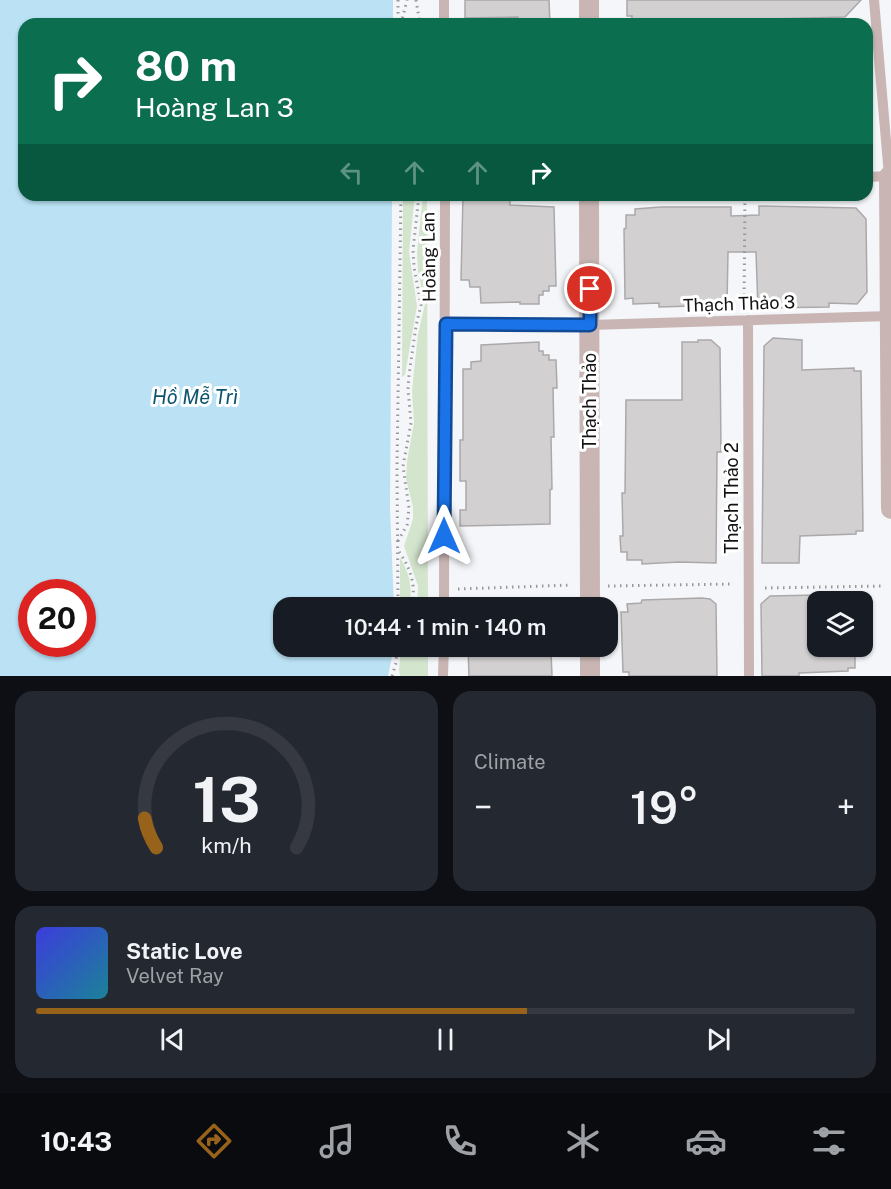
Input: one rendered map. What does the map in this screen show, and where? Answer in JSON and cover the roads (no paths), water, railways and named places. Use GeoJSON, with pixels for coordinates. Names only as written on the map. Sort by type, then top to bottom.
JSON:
{"type":"FeatureCollection","features":[{"type":"Feature","properties":{"kind":"street"},"geometry":{"type":"LineString","coordinates":[[589,0],[589,18]]}},
{"type":"Feature","properties":{"kind":"street"},"geometry":{"type":"LineString","coordinates":[[890,176],[891,509]]}},
{"type":"Feature","properties":{"kind":"street","name":"Thạch Thảo"},"geometry":{"type":"LineString","coordinates":[[590,201],[590,597]]}},
{"type":"Feature","properties":{"kind":"street"},"geometry":{"type":"LineString","coordinates":[[590,657],[590,676]]}},
{"type":"Feature","properties":{"kind":"lane"},"geometry":{"type":"LineString","coordinates":[[444,0],[444,18]]}},
{"type":"Feature","properties":{"kind":"lane"},"geometry":{"type":"LineString","coordinates":[[873,18],[874,0]]}},
{"type":"Feature","properties":{"kind":"lane"},"geometry":{"type":"LineString","coordinates":[[873,38],[890,176],[873,177]]}},
{"type":"Feature","properties":{"kind":"lane","name":"Hoàng Lan"},"geometry":{"type":"LineString","coordinates":[[444,597],[445,201]]}},
{"type":"Feature","properties":{"kind":"lane","name":"Thạch Thảo 3"},"geometry":{"type":"LineString","coordinates":[[446,324],[590,325],[746,314],[890,316]]}},
{"type":"Feature","properties":{"kind":"lane","name":"Thạch Thảo 2"},"geometry":{"type":"LineString","coordinates":[[746,314],[749,676]]}},
{"type":"Feature","properties":{"kind":"lane"},"geometry":{"type":"LineString","coordinates":[[443,676],[444,657]]}},
{"type":"Feature","properties":{"kind":"water","name":"Hồ Mễ Trì"},"geometry":{"type":"Polygon","coordinates":[[[0,0],[393,0],[393,18],[18,18],[18,201],[392,201],[390,509],[394,597],[273,597],[273,657],[392,657],[388,676],[0,676],[0,0]]]}}]}
